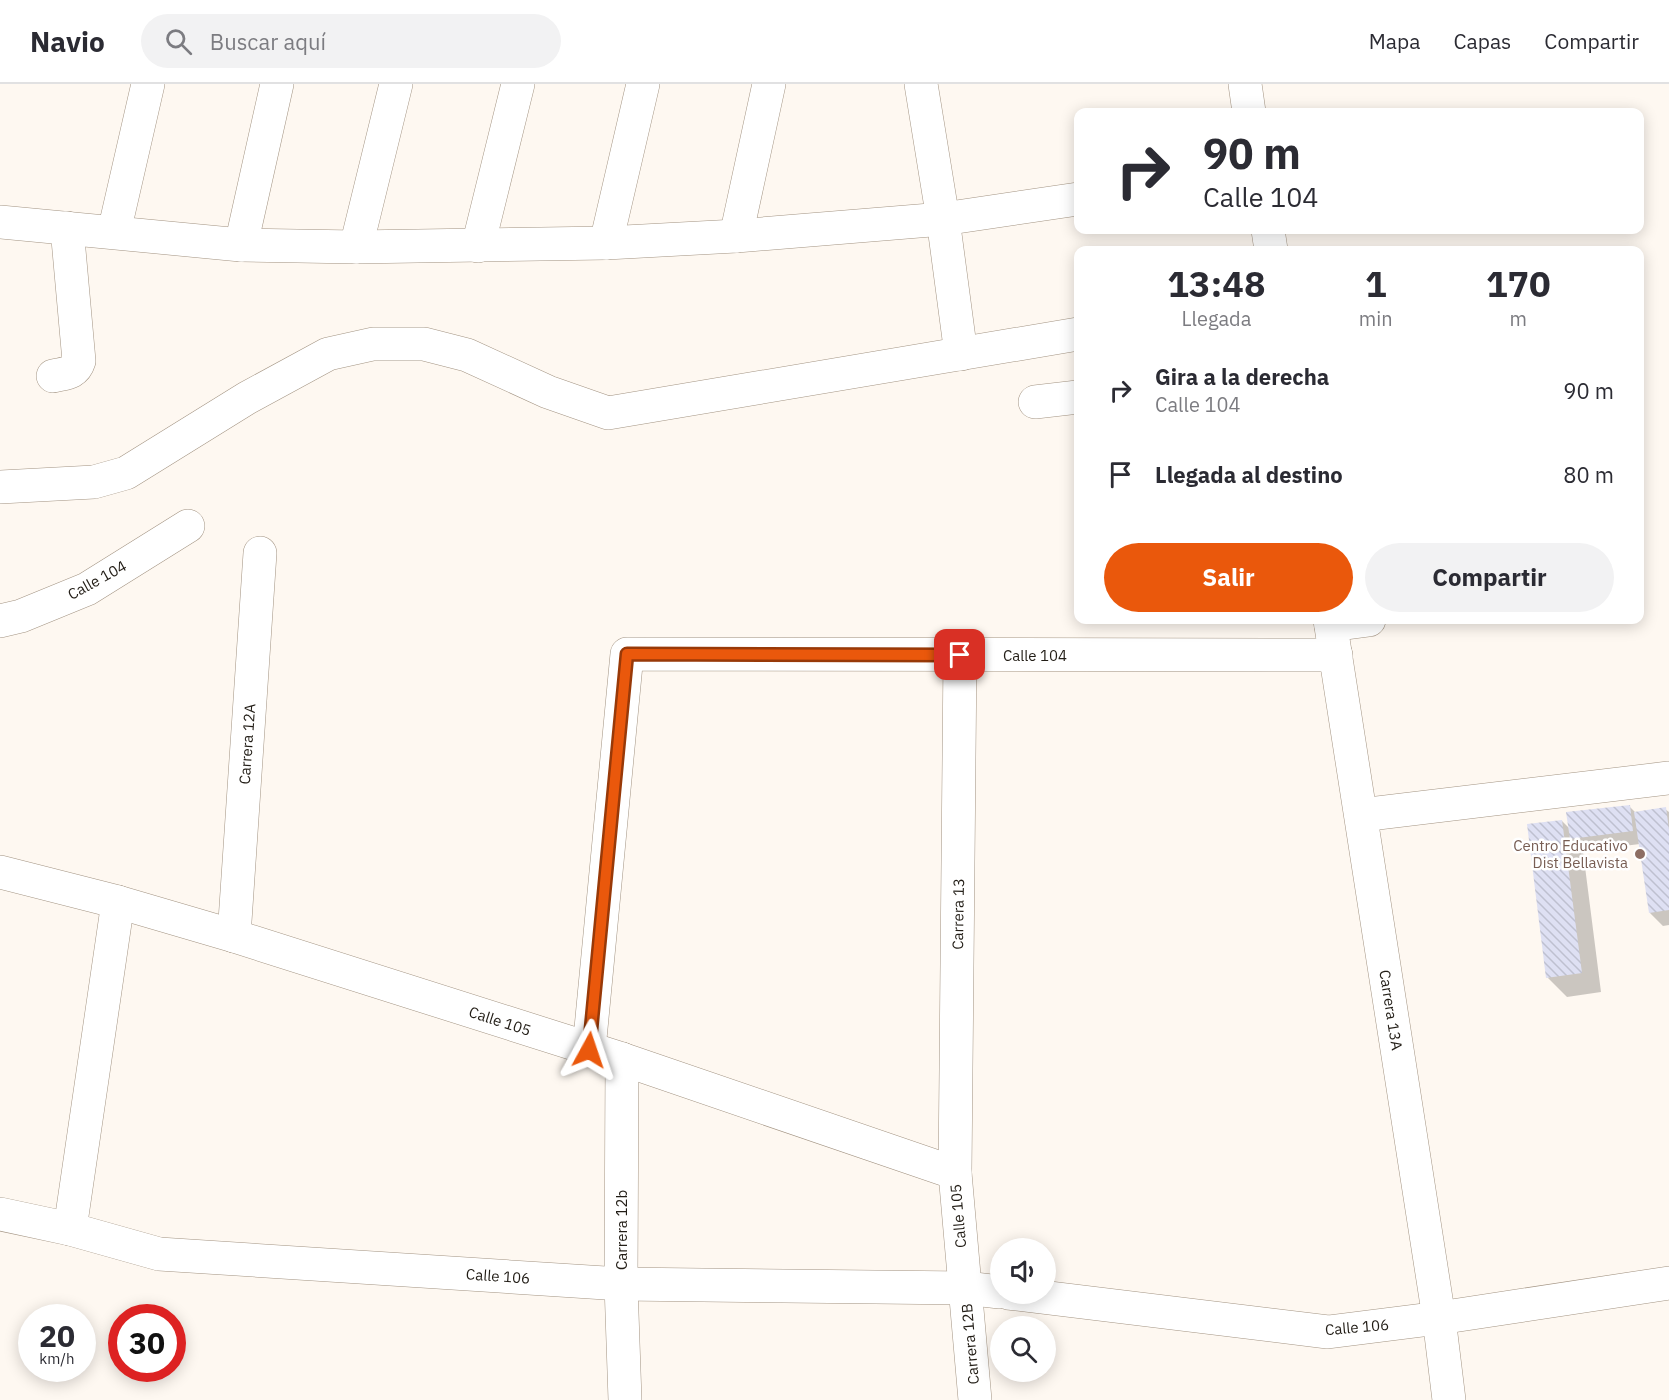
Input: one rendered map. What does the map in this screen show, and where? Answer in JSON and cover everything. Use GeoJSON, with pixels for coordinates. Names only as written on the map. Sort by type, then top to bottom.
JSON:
{"type":"FeatureCollection","features":[{"type":"Feature","properties":{"kind":"street"},"geometry":{"type":"LineString","coordinates":[[114,232],[148,84]]}},
{"type":"Feature","properties":{"kind":"street"},"geometry":{"type":"LineString","coordinates":[[241,245],[277,84]]}},
{"type":"Feature","properties":{"kind":"street"},"geometry":{"type":"LineString","coordinates":[[356,248],[396,84]]}},
{"type":"Feature","properties":{"kind":"street"},"geometry":{"type":"LineString","coordinates":[[478,246],[518,84]]}},
{"type":"Feature","properties":{"kind":"street"},"geometry":{"type":"LineString","coordinates":[[606,243],[643,84]]}},
{"type":"Feature","properties":{"kind":"street"},"geometry":{"type":"LineString","coordinates":[[736,236],[769,84]]}},
{"type":"Feature","properties":{"kind":"street"},"geometry":{"type":"LineString","coordinates":[[921,84],[943,219],[961,354]]}},
{"type":"Feature","properties":{"kind":"street"},"geometry":{"type":"LineString","coordinates":[[1245,84],[1248,108]]}},
{"type":"Feature","properties":{"kind":"street"},"geometry":{"type":"LineString","coordinates":[[0,222],[241,245],[356,248],[478,246],[606,243],[736,236],[943,219],[1074,200]]}},
{"type":"Feature","properties":{"kind":"street"},"geometry":{"type":"LineString","coordinates":[[53,376],[72,372],[77,368],[79,361],[67,228]]}},
{"type":"Feature","properties":{"kind":"street"},"geometry":{"type":"LineString","coordinates":[[0,487],[94,482],[126,473],[247,398],[328,354],[373,344],[424,344],[467,355],[548,392],[608,413],[1074,335]]}},
{"type":"Feature","properties":{"kind":"street"},"geometry":{"type":"LineString","coordinates":[[1035,402],[1074,397]]}},
{"type":"Feature","properties":{"kind":"street","name":"Calle 104"},"geometry":{"type":"LineString","coordinates":[[0,621],[21,616],[87,589],[188,526]]}},
{"type":"Feature","properties":{"kind":"street","name":"Carrera 12A"},"geometry":{"type":"LineString","coordinates":[[234,936],[260,553]]}},
{"type":"Feature","properties":{"kind":"street","name":"Calle 104"},"geometry":{"type":"LineString","coordinates":[[589,1050],[627,654],[960,655],[1332,633],[1358,624]]}},
{"type":"Feature","properties":{"kind":"street","name":"Carrera 13A"},"geometry":{"type":"LineString","coordinates":[[1332,633],[1439,1318],[1449,1400]]}},
{"type":"Feature","properties":{"kind":"street","name":"Carrera 13"},"geometry":{"type":"LineString","coordinates":[[955,1173],[960,655]]}},
{"type":"Feature","properties":{"kind":"street"},"geometry":{"type":"LineString","coordinates":[[1360,815],[1669,778]]}},
{"type":"Feature","properties":{"kind":"street","name":"Calle 105"},"geometry":{"type":"LineString","coordinates":[[0,872],[118,902],[234,936],[622,1059],[955,1173],[965,1288]]}},
{"type":"Feature","properties":{"kind":"street"},"geometry":{"type":"LineString","coordinates":[[70,1229],[118,902]]}},
{"type":"Feature","properties":{"kind":"street","name":"Carrera 12b"},"geometry":{"type":"LineString","coordinates":[[622,1059],[621,1284],[625,1400]]}},
{"type":"Feature","properties":{"kind":"street","name":"Calle 106"},"geometry":{"type":"LineString","coordinates":[[0,1214],[70,1229],[159,1254],[621,1284],[965,1288],[990,1291]]}},
{"type":"Feature","properties":{"kind":"street","name":"Calle 106"},"geometry":{"type":"LineString","coordinates":[[1056,1299],[1328,1332],[1669,1284]]}},
{"type":"Feature","properties":{"kind":"street","name":"Carrera 12B"},"geometry":{"type":"LineString","coordinates":[[965,1288],[975,1400]]}},
{"type":"Feature","properties":{"kind":"building"},"geometry":{"type":"Polygon","coordinates":[[[1630,805],[1633,831],[1570,839],[1566,812],[1630,805]]]}},
{"type":"Feature","properties":{"kind":"building"},"geometry":{"type":"Polygon","coordinates":[[[1666,807],[1669,830],[1669,910],[1649,913],[1634,812],[1666,807]]]}},
{"type":"Feature","properties":{"kind":"building"},"geometry":{"type":"Polygon","coordinates":[[[1562,820],[1582,973],[1546,978],[1527,824],[1562,820]]]}},
{"type":"Feature","properties":{"kind":"place","name":"Centro Educativo Dist Bellavista"},"geometry":{"type":"Point","coordinates":[1640,854]}},
{"type":"Feature","properties":{"kind":"route"},"geometry":{"type":"LineString","coordinates":[[589,1050],[627,654],[960,655]]}}]}
